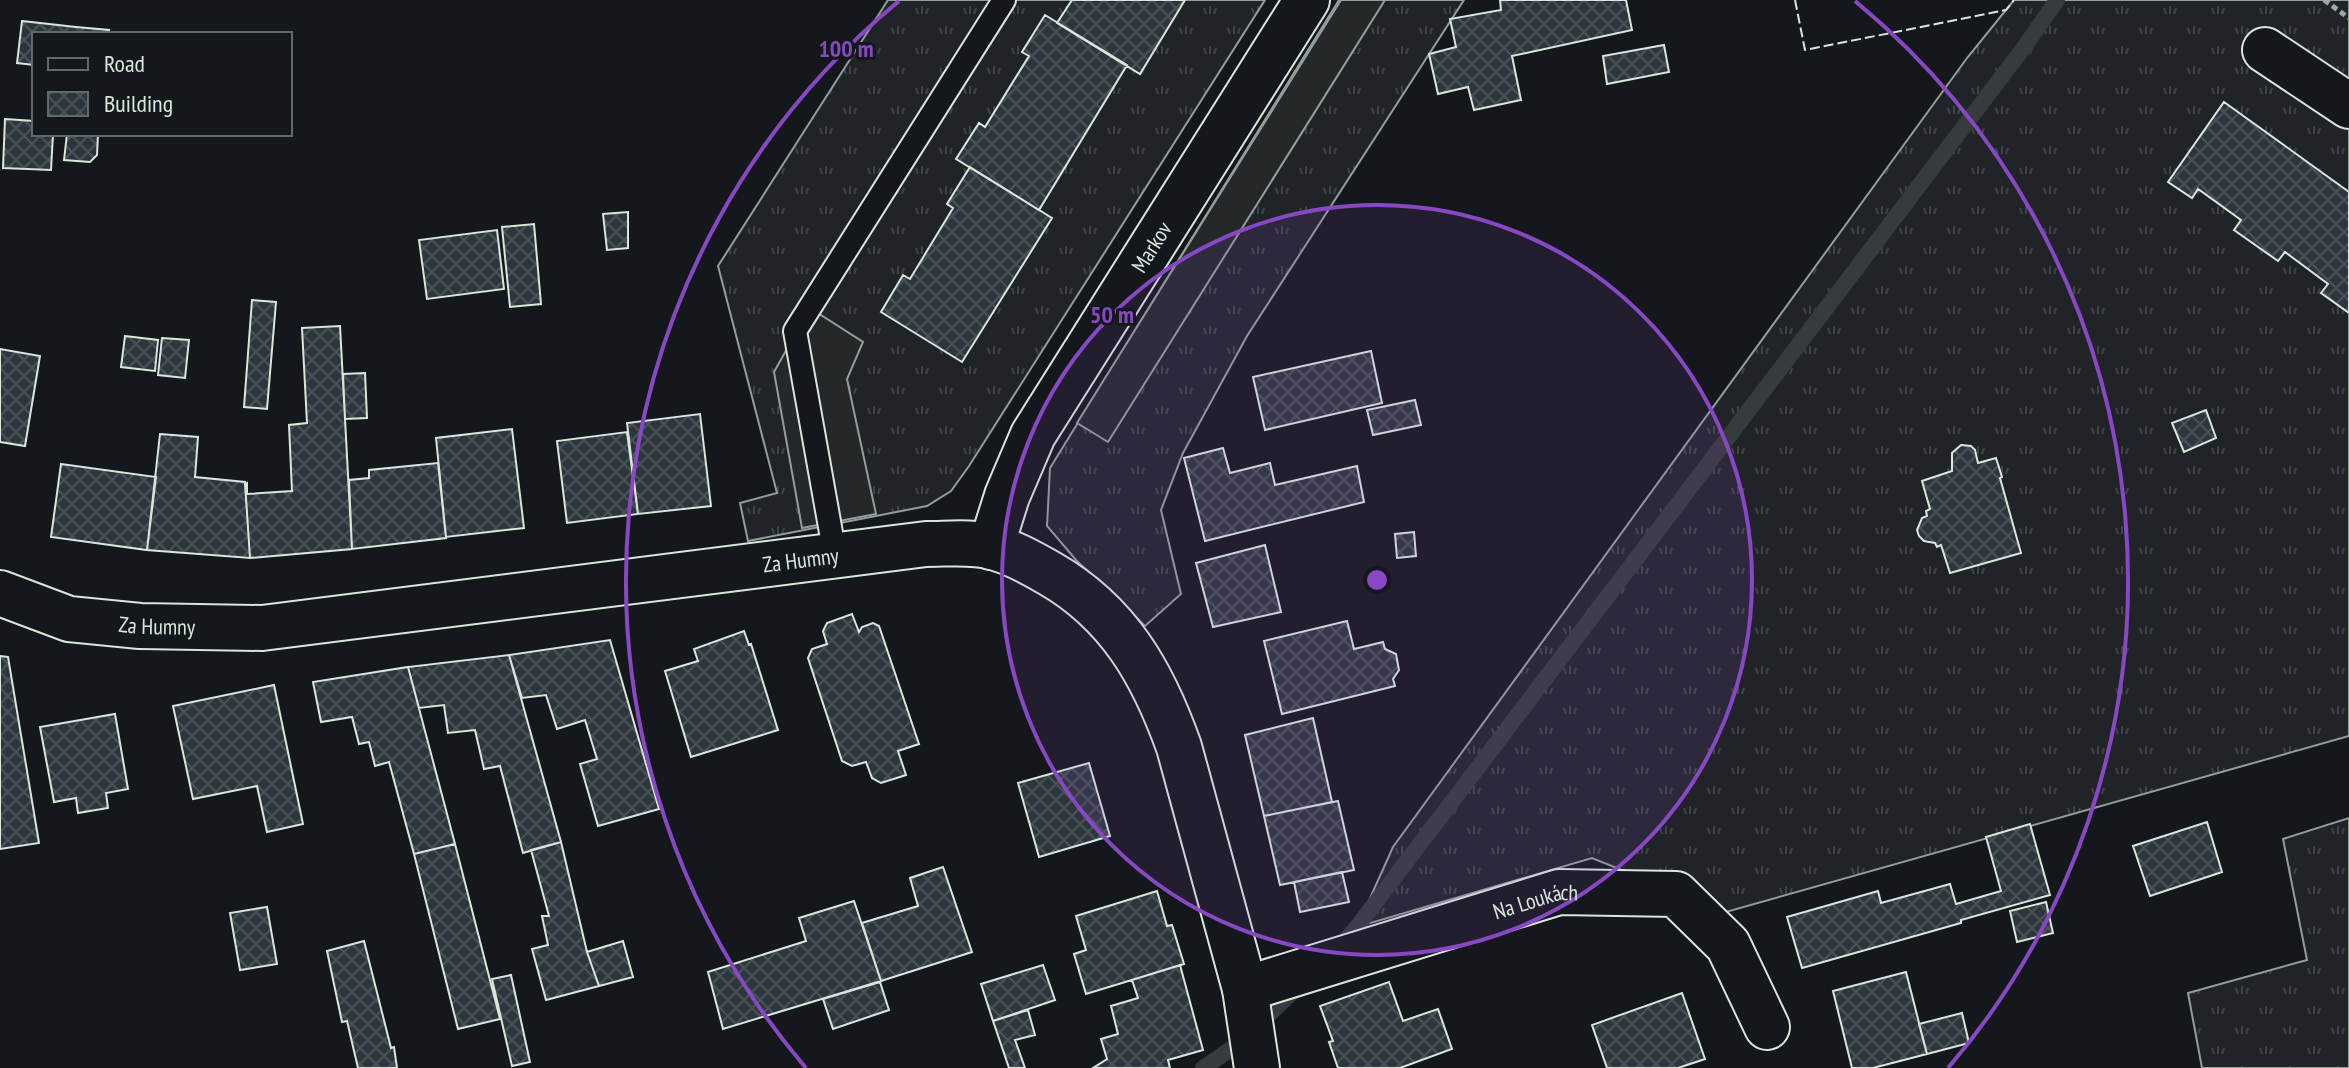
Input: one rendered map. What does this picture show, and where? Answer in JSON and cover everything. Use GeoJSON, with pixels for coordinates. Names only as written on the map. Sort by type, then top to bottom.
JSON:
{"type":"FeatureCollection","features":[{"type":"Feature","properties":{"kind":"street","name":"Markov"},"geometry":{"type":"LineString","coordinates":[[991,547],[1007,496],[1033,435],[1307,0]]}},
{"type":"Feature","properties":{"kind":"street"},"geometry":{"type":"LineString","coordinates":[[2265,50],[2349,106]]}},
{"type":"Feature","properties":{"kind":"street","name":"Za Humny"},"geometry":{"type":"LineString","coordinates":[[0,593],[69,619],[140,626],[262,628],[926,544],[963,543],[991,547],[1025,559],[1089,599],[1133,651],[1151,681],[1179,747],[1251,1030]]}},
{"type":"Feature","properties":{"kind":"street","name":"Na Loukách"},"geometry":{"type":"LineString","coordinates":[[1251,1030],[1323,965],[1559,892],[1676,894],[1728,945],[1767,1027]]}},
{"type":"Feature","properties":{"kind":"lane"},"geometry":{"type":"LineString","coordinates":[[835,555],[795,331],[1004,0]]}},
{"type":"Feature","properties":{"kind":"path"},"geometry":{"type":"LineString","coordinates":[[2324,0],[2349,18]]}},
{"type":"Feature","properties":{"kind":"green space"},"geometry":{"type":"Polygon","coordinates":[[[888,0],[1265,0],[951,491],[927,506],[748,541],[740,503],[777,493],[718,266],[888,0]]]}},
{"type":"Feature","properties":{"kind":"green space"},"geometry":{"type":"Polygon","coordinates":[[[1339,0],[1464,0],[1247,336],[1183,453],[1161,510],[1181,594],[1145,626],[1076,560],[1047,526],[1050,468],[1339,0]]]}},
{"type":"Feature","properties":{"kind":"green space"},"geometry":{"type":"Polygon","coordinates":[[[2014,0],[2349,0],[2349,736],[1726,912],[1592,858],[1357,927],[1393,847],[1967,58],[2014,0]]]}},
{"type":"Feature","properties":{"kind":"green space"},"geometry":{"type":"Polygon","coordinates":[[[2349,818],[2349,1068],[2202,1068],[2188,993],[2307,960],[2283,839],[2349,818]]]}},
{"type":"Feature","properties":{"kind":"shaded area"},"geometry":{"type":"Polygon","coordinates":[[[1341,0],[1385,0],[1108,442],[1077,423],[1341,0]]]}},
{"type":"Feature","properties":{"kind":"shaded area"},"geometry":{"type":"Polygon","coordinates":[[[810,308],[863,342],[847,379],[876,514],[802,528],[774,372],[810,308]]]}},
{"type":"Feature","properties":{"kind":"building"},"geometry":{"type":"Polygon","coordinates":[[[1072,0],[1185,0],[1140,74],[1057,23],[1072,0]]]}},
{"type":"Feature","properties":{"kind":"building"},"geometry":{"type":"Polygon","coordinates":[[[1500,0],[1626,0],[1632,30],[1512,56],[1521,100],[1474,110],[1468,87],[1438,94],[1429,54],[1456,47],[1450,19],[1501,10],[1500,0]]]}},
{"type":"Feature","properties":{"kind":"building"},"geometry":{"type":"Polygon","coordinates":[[[1045,15],[1127,65],[1039,210],[956,159],[979,123],[985,127],[1029,56],[1022,52],[1045,15]]]}},
{"type":"Feature","properties":{"kind":"building"},"geometry":{"type":"Polygon","coordinates":[[[22,21],[109,30],[32,32],[32,65],[17,63],[22,21]]]}},
{"type":"Feature","properties":{"kind":"building"},"geometry":{"type":"Polygon","coordinates":[[[1664,45],[1669,72],[1607,84],[1603,56],[1664,45]]]}},
{"type":"Feature","properties":{"kind":"building"},"geometry":{"type":"Polygon","coordinates":[[[2224,102],[2349,192],[2349,313],[2321,293],[2328,284],[2285,252],[2278,261],[2234,230],[2241,220],[2198,189],[2192,198],[2168,182],[2224,102]]]}},
{"type":"Feature","properties":{"kind":"building"},"geometry":{"type":"Polygon","coordinates":[[[5,119],[32,121],[32,136],[53,136],[51,170],[3,168],[5,119]]]}},
{"type":"Feature","properties":{"kind":"building"},"geometry":{"type":"Polygon","coordinates":[[[67,136],[98,136],[97,155],[90,162],[64,160],[67,136]]]}},
{"type":"Feature","properties":{"kind":"building"},"geometry":{"type":"Polygon","coordinates":[[[970,167],[1052,218],[962,362],[881,312],[903,275],[910,279],[953,208],[947,204],[970,167]]]}},
{"type":"Feature","properties":{"kind":"building"},"geometry":{"type":"Polygon","coordinates":[[[628,212],[628,248],[607,250],[603,214],[628,212]]]}},
{"type":"Feature","properties":{"kind":"building"},"geometry":{"type":"Polygon","coordinates":[[[534,224],[541,304],[510,307],[502,227],[534,224]]]}},
{"type":"Feature","properties":{"kind":"building"},"geometry":{"type":"Polygon","coordinates":[[[497,230],[504,289],[427,299],[419,240],[497,230]]]}},
{"type":"Feature","properties":{"kind":"building"},"geometry":{"type":"Polygon","coordinates":[[[252,300],[276,302],[267,409],[244,407],[252,300]]]}},
{"type":"Feature","properties":{"kind":"building"},"geometry":{"type":"Polygon","coordinates":[[[340,326],[352,549],[250,558],[245,484],[247,494],[292,491],[289,425],[307,423],[302,328],[340,326]]]}},
{"type":"Feature","properties":{"kind":"building"},"geometry":{"type":"Polygon","coordinates":[[[125,336],[158,340],[155,371],[121,367],[125,336]]]}},
{"type":"Feature","properties":{"kind":"building"},"geometry":{"type":"Polygon","coordinates":[[[162,338],[189,340],[185,378],[158,375],[162,338]]]}},
{"type":"Feature","properties":{"kind":"building"},"geometry":{"type":"Polygon","coordinates":[[[0,349],[40,356],[25,446],[0,442],[0,349]]]}},
{"type":"Feature","properties":{"kind":"building"},"geometry":{"type":"Polygon","coordinates":[[[1371,351],[1382,403],[1265,430],[1253,377],[1371,351]]]}},
{"type":"Feature","properties":{"kind":"building"},"geometry":{"type":"Polygon","coordinates":[[[365,373],[367,418],[345,419],[343,374],[365,373]]]}},
{"type":"Feature","properties":{"kind":"building"},"geometry":{"type":"Polygon","coordinates":[[[1415,400],[1421,425],[1373,435],[1367,410],[1415,400]]]}},
{"type":"Feature","properties":{"kind":"building"},"geometry":{"type":"Polygon","coordinates":[[[2206,410],[2216,438],[2184,452],[2172,423],[2206,410]]]}},
{"type":"Feature","properties":{"kind":"building"},"geometry":{"type":"Polygon","coordinates":[[[700,414],[711,506],[638,514],[627,423],[700,414]]]}},
{"type":"Feature","properties":{"kind":"building"},"geometry":{"type":"Polygon","coordinates":[[[512,429],[524,528],[446,537],[436,438],[512,429]]]}},
{"type":"Feature","properties":{"kind":"building"},"geometry":{"type":"Polygon","coordinates":[[[627,432],[638,514],[567,523],[557,441],[627,432]]]}},
{"type":"Feature","properties":{"kind":"building"},"geometry":{"type":"Polygon","coordinates":[[[160,434],[198,437],[195,477],[245,482],[250,558],[147,550],[160,434]]]}},
{"type":"Feature","properties":{"kind":"building"},"geometry":{"type":"Polygon","coordinates":[[[1961,445],[1971,446],[1975,450],[1978,463],[1996,458],[2021,553],[1950,573],[1941,545],[1937,547],[1935,543],[1924,541],[1917,530],[1930,509],[1922,481],[1952,471],[1952,453],[1961,445]]]}},
{"type":"Feature","properties":{"kind":"building"},"geometry":{"type":"Polygon","coordinates":[[[1223,448],[1230,473],[1270,463],[1275,485],[1357,466],[1364,502],[1205,541],[1184,458],[1223,448]]]}},
{"type":"Feature","properties":{"kind":"building"},"geometry":{"type":"Polygon","coordinates":[[[438,463],[446,538],[352,549],[349,480],[369,478],[369,470],[438,463]]]}},
{"type":"Feature","properties":{"kind":"building"},"geometry":{"type":"Polygon","coordinates":[[[61,464],[156,477],[147,550],[51,537],[61,464]]]}},
{"type":"Feature","properties":{"kind":"building"},"geometry":{"type":"Polygon","coordinates":[[[1414,532],[1416,556],[1397,558],[1395,534],[1414,532]]]}},
{"type":"Feature","properties":{"kind":"building"},"geometry":{"type":"Polygon","coordinates":[[[1265,545],[1281,612],[1213,627],[1196,563],[1265,545]]]}},
{"type":"Feature","properties":{"kind":"building"},"geometry":{"type":"Polygon","coordinates":[[[852,614],[859,632],[862,627],[873,623],[879,626],[919,744],[898,751],[906,775],[881,783],[872,778],[866,762],[852,766],[842,761],[808,658],[812,649],[827,644],[823,631],[827,623],[852,614]]]}},
{"type":"Feature","properties":{"kind":"building"},"geometry":{"type":"Polygon","coordinates":[[[1347,621],[1354,649],[1383,642],[1385,649],[1396,654],[1399,670],[1393,679],[1395,686],[1282,714],[1264,641],[1347,621]]]}},
{"type":"Feature","properties":{"kind":"building"},"geometry":{"type":"Polygon","coordinates":[[[744,631],[778,730],[691,757],[665,671],[698,661],[694,649],[744,631]]]}},
{"type":"Feature","properties":{"kind":"building"},"geometry":{"type":"Polygon","coordinates":[[[610,640],[659,809],[598,826],[580,764],[597,759],[585,720],[557,729],[546,695],[522,698],[509,655],[610,640]]]}},
{"type":"Feature","properties":{"kind":"building"},"geometry":{"type":"Polygon","coordinates":[[[509,655],[561,842],[523,853],[500,766],[484,769],[475,730],[448,733],[444,705],[419,708],[408,667],[509,655]]]}},
{"type":"Feature","properties":{"kind":"building"},"geometry":{"type":"Polygon","coordinates":[[[0,656],[8,657],[39,843],[0,849],[0,656]]]}},
{"type":"Feature","properties":{"kind":"building"},"geometry":{"type":"Polygon","coordinates":[[[408,667],[455,844],[414,854],[389,762],[375,766],[369,742],[359,744],[352,717],[321,722],[313,682],[408,667]]]}},
{"type":"Feature","properties":{"kind":"building"},"geometry":{"type":"Polygon","coordinates":[[[274,685],[303,824],[267,832],[257,786],[193,799],[173,706],[274,685]]]}},
{"type":"Feature","properties":{"kind":"building"},"geometry":{"type":"Polygon","coordinates":[[[115,714],[128,789],[106,793],[108,808],[78,813],[76,798],[54,802],[40,727],[115,714]]]}},
{"type":"Feature","properties":{"kind":"building"},"geometry":{"type":"Polygon","coordinates":[[[1313,718],[1332,802],[1264,816],[1245,735],[1313,718]]]}},
{"type":"Feature","properties":{"kind":"building"},"geometry":{"type":"Polygon","coordinates":[[[1089,763],[1110,836],[1039,857],[1018,783],[1089,763]]]}},
{"type":"Feature","properties":{"kind":"building"},"geometry":{"type":"Polygon","coordinates":[[[1338,801],[1354,870],[1280,885],[1264,816],[1338,801]]]}},
{"type":"Feature","properties":{"kind":"building"},"geometry":{"type":"Polygon","coordinates":[[[2207,822],[2222,872],[2150,896],[2133,846],[2207,822]]]}},
{"type":"Feature","properties":{"kind":"building"},"geometry":{"type":"Polygon","coordinates":[[[2030,824],[2050,895],[1802,968],[1787,917],[1878,891],[1881,903],[1950,884],[1956,904],[2001,891],[1986,837],[2030,824]]]}},
{"type":"Feature","properties":{"kind":"building"},"geometry":{"type":"Polygon","coordinates":[[[561,842],[587,952],[599,986],[546,1000],[532,949],[548,945],[542,916],[549,916],[531,850],[561,842]]]}},
{"type":"Feature","properties":{"kind":"building"},"geometry":{"type":"Polygon","coordinates":[[[455,844],[500,1019],[458,1029],[414,854],[455,844]]]}},
{"type":"Feature","properties":{"kind":"building"},"geometry":{"type":"Polygon","coordinates":[[[943,867],[972,952],[881,981],[862,923],[918,906],[910,878],[943,867]]]}},
{"type":"Feature","properties":{"kind":"building"},"geometry":{"type":"Polygon","coordinates":[[[1342,872],[1349,902],[1300,912],[1294,882],[1342,872]]]}},
{"type":"Feature","properties":{"kind":"building"},"geometry":{"type":"Polygon","coordinates":[[[1157,891],[1167,926],[1172,925],[1184,964],[1086,994],[1074,954],[1086,950],[1076,916],[1157,891]]]}},
{"type":"Feature","properties":{"kind":"building"},"geometry":{"type":"Polygon","coordinates":[[[854,901],[881,981],[723,1029],[708,972],[806,941],[799,918],[854,901]]]}},
{"type":"Feature","properties":{"kind":"building"},"geometry":{"type":"Polygon","coordinates":[[[2046,902],[2053,933],[2017,942],[2010,911],[2046,902]]]}},
{"type":"Feature","properties":{"kind":"building"},"geometry":{"type":"Polygon","coordinates":[[[267,907],[277,964],[240,970],[230,913],[267,907]]]}},
{"type":"Feature","properties":{"kind":"building"},"geometry":{"type":"Polygon","coordinates":[[[364,941],[397,1068],[358,1068],[347,1021],[342,1022],[327,951],[364,941]]]}},
{"type":"Feature","properties":{"kind":"building"},"geometry":{"type":"Polygon","coordinates":[[[623,941],[633,977],[599,986],[587,952],[623,941]]]}},
{"type":"Feature","properties":{"kind":"building"},"geometry":{"type":"Polygon","coordinates":[[[1043,965],[1055,1000],[993,1021],[981,984],[1043,965]]]}},
{"type":"Feature","properties":{"kind":"building"},"geometry":{"type":"Polygon","coordinates":[[[1180,965],[1203,1050],[1168,1060],[1170,1068],[1093,1068],[1107,1059],[1101,1039],[1118,1034],[1111,1006],[1138,998],[1132,980],[1180,965]]]}},
{"type":"Feature","properties":{"kind":"building"},"geometry":{"type":"Polygon","coordinates":[[[1906,972],[1927,1054],[1873,1068],[1852,1068],[1833,991],[1906,972]]]}},
{"type":"Feature","properties":{"kind":"building"},"geometry":{"type":"Polygon","coordinates":[[[511,975],[530,1062],[512,1066],[492,979],[511,975]]]}},
{"type":"Feature","properties":{"kind":"building"},"geometry":{"type":"Polygon","coordinates":[[[880,982],[889,1010],[833,1029],[823,999],[880,982]]]}},
{"type":"Feature","properties":{"kind":"building"},"geometry":{"type":"Polygon","coordinates":[[[1389,982],[1403,1021],[1438,1009],[1452,1049],[1400,1068],[1338,1068],[1329,1042],[1333,1041],[1320,1006],[1389,982]]]}},
{"type":"Feature","properties":{"kind":"building"},"geometry":{"type":"Polygon","coordinates":[[[1682,993],[1705,1059],[1678,1068],[1607,1068],[1592,1025],[1682,993]]]}},
{"type":"Feature","properties":{"kind":"building"},"geometry":{"type":"Polygon","coordinates":[[[1028,1010],[1035,1035],[1015,1040],[1025,1068],[1009,1068],[993,1021],[1028,1010]]]}},
{"type":"Feature","properties":{"kind":"building"},"geometry":{"type":"Polygon","coordinates":[[[1962,1013],[1969,1043],[1927,1054],[1919,1024],[1962,1013]]]}},
{"type":"Feature","properties":{"kind":"waterway"},"geometry":{"type":"LineString","coordinates":[[1339,947],[2057,0]]}},
{"type":"Feature","properties":{"kind":"waterway"},"geometry":{"type":"LineString","coordinates":[[1203,1068],[1238,1044],[1299,986]]}},
{"type":"Feature","properties":{"kind":"fence"},"geometry":{"type":"LineString","coordinates":[[1795,0],[1805,50],[2006,10],[2014,0]]}}]}
